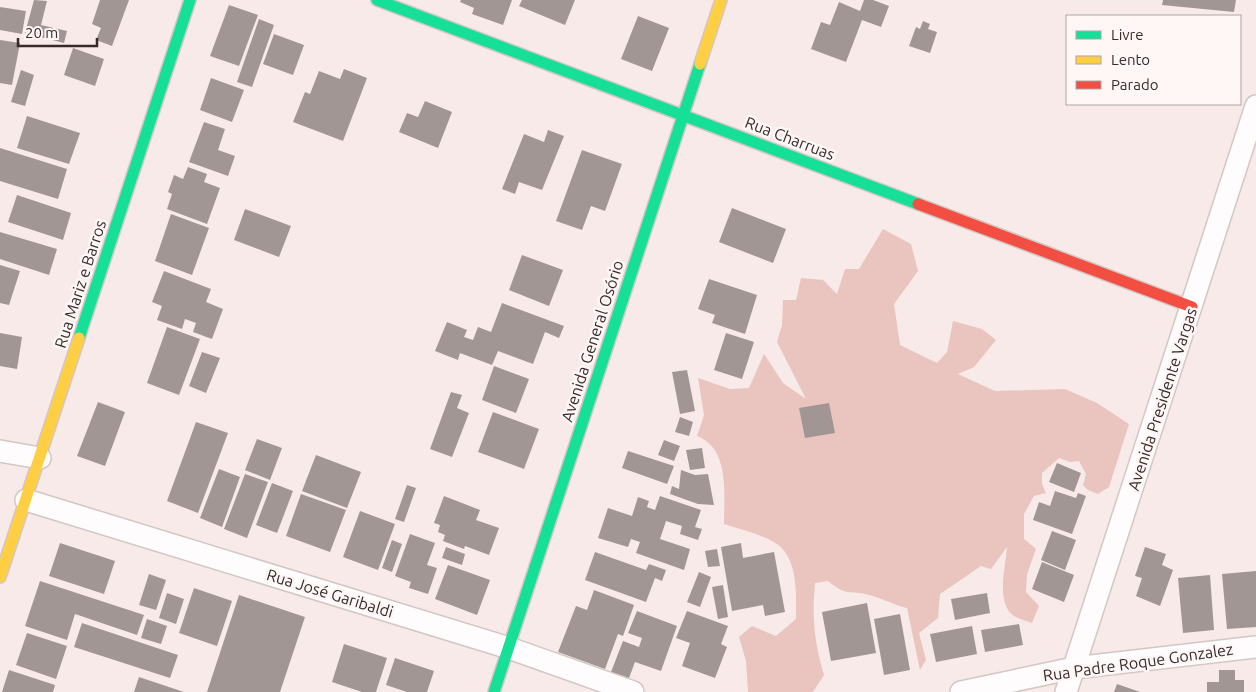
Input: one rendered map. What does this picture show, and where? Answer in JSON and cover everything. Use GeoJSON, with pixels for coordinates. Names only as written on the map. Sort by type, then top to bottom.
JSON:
{"type":"FeatureCollection","features":[{"type":"Feature","properties":{"kind":"street","name":"Rua Mariz e Barros"},"geometry":{"type":"LineString","coordinates":[[0,577],[190,0]]}},
{"type":"Feature","properties":{"kind":"street","name":"Rua Charruas"},"geometry":{"type":"LineString","coordinates":[[377,0],[1192,307]]}},
{"type":"Feature","properties":{"kind":"street","name":"Avenida General Osório"},"geometry":{"type":"LineString","coordinates":[[494,692],[721,0]]}},
{"type":"Feature","properties":{"kind":"street","name":"Avenida Presidente Vargas"},"geometry":{"type":"LineString","coordinates":[[1066,692],[1192,307],[1249,155],[1256,106]]}},
{"type":"Feature","properties":{"kind":"street"},"geometry":{"type":"LineString","coordinates":[[0,452],[40,458]]}},
{"type":"Feature","properties":{"kind":"street","name":"Rua José Garibaldi"},"geometry":{"type":"LineString","coordinates":[[26,500],[509,648],[634,692]]}},
{"type":"Feature","properties":{"kind":"street","name":"Rua Padre Roque Gonzalez"},"geometry":{"type":"LineString","coordinates":[[961,692],[1074,668],[1256,647]]}},
{"type":"Feature","properties":{"kind":"shaded area"},"geometry":{"type":"Polygon","coordinates":[[[883,229],[911,244],[918,271],[894,304],[900,345],[937,363],[947,352],[953,321],[982,329],[996,340],[974,367],[958,374],[995,391],[1065,389],[1097,403],[1129,424],[1109,487],[1098,494],[1088,490],[1083,485],[1086,474],[1079,461],[1070,462],[1059,458],[1042,473],[1042,484],[1046,493],[1034,496],[1024,514],[1024,539],[1036,549],[1027,574],[1026,592],[1039,606],[1032,623],[1014,616],[1008,610],[1005,602],[1003,583],[1007,547],[991,569],[981,566],[940,594],[938,618],[919,633],[926,660],[920,670],[907,608],[862,593],[840,590],[828,581],[815,583],[815,629],[824,675],[813,692],[748,692],[746,661],[739,637],[752,626],[776,636],[796,619],[796,587],[791,565],[781,547],[760,536],[724,524],[724,486],[720,461],[708,442],[697,436],[704,415],[698,378],[730,389],[749,388],[764,354],[783,383],[806,399],[777,342],[782,325],[783,300],[796,300],[801,278],[823,280],[837,294],[845,269],[859,269],[883,229]]]}},
{"type":"Feature","properties":{"kind":"building"},"geometry":{"type":"Polygon","coordinates":[[[34,0],[47,1],[41,25],[67,31],[64,43],[25,33],[34,0]]]}},
{"type":"Feature","properties":{"kind":"building"},"geometry":{"type":"Polygon","coordinates":[[[100,0],[129,0],[112,46],[96,40],[101,28],[92,24],[100,0]]]}},
{"type":"Feature","properties":{"kind":"building"},"geometry":{"type":"Polygon","coordinates":[[[461,0],[512,0],[503,25],[472,14],[474,8],[460,2],[461,0]]]}},
{"type":"Feature","properties":{"kind":"building"},"geometry":{"type":"Polygon","coordinates":[[[522,0],[575,0],[565,25],[519,6],[522,0]]]}},
{"type":"Feature","properties":{"kind":"building"},"geometry":{"type":"Polygon","coordinates":[[[864,0],[873,0],[889,6],[881,27],[862,20],[846,62],[811,49],[821,22],[830,25],[839,2],[860,11],[864,0]]]}},
{"type":"Feature","properties":{"kind":"building"},"geometry":{"type":"Polygon","coordinates":[[[1163,0],[1236,0],[1234,12],[1162,5],[1163,0]]]}},
{"type":"Feature","properties":{"kind":"building"},"geometry":{"type":"Polygon","coordinates":[[[229,5],[258,15],[239,66],[210,56],[229,5]]]}},
{"type":"Feature","properties":{"kind":"building"},"geometry":{"type":"Polygon","coordinates":[[[0,7],[26,11],[22,34],[0,30],[0,7]]]}},
{"type":"Feature","properties":{"kind":"building"},"geometry":{"type":"Polygon","coordinates":[[[638,16],[669,28],[652,71],[621,59],[638,16]]]}},
{"type":"Feature","properties":{"kind":"building"},"geometry":{"type":"Polygon","coordinates":[[[259,19],[274,25],[252,87],[237,82],[259,19]]]}},
{"type":"Feature","properties":{"kind":"building"},"geometry":{"type":"Polygon","coordinates":[[[923,21],[930,24],[928,29],[937,32],[930,53],[909,46],[916,27],[920,29],[923,21]]]}},
{"type":"Feature","properties":{"kind":"building"},"geometry":{"type":"Polygon","coordinates":[[[274,34],[304,45],[293,75],[263,64],[274,34]]]}},
{"type":"Feature","properties":{"kind":"building"},"geometry":{"type":"Polygon","coordinates":[[[0,40],[20,43],[12,85],[0,83],[0,40]]]}},
{"type":"Feature","properties":{"kind":"building"},"geometry":{"type":"Polygon","coordinates":[[[73,48],[104,59],[95,86],[64,75],[73,48]]]}},
{"type":"Feature","properties":{"kind":"building"},"geometry":{"type":"Polygon","coordinates":[[[344,69],[367,78],[343,141],[293,122],[305,92],[310,94],[319,71],[340,79],[344,69]]]}},
{"type":"Feature","properties":{"kind":"building"},"geometry":{"type":"Polygon","coordinates":[[[21,70],[34,75],[25,106],[11,102],[21,70]]]}},
{"type":"Feature","properties":{"kind":"building"},"geometry":{"type":"Polygon","coordinates":[[[211,78],[244,90],[232,122],[200,110],[211,78]]]}},
{"type":"Feature","properties":{"kind":"building"},"geometry":{"type":"Polygon","coordinates":[[[425,101],[452,112],[438,148],[399,132],[407,113],[418,117],[425,101]]]}},
{"type":"Feature","properties":{"kind":"building"},"geometry":{"type":"Polygon","coordinates":[[[27,116],[80,133],[69,164],[17,148],[27,116]]]}},
{"type":"Feature","properties":{"kind":"building"},"geometry":{"type":"Polygon","coordinates":[[[204,122],[225,129],[218,150],[235,156],[228,176],[189,162],[204,122]]]}},
{"type":"Feature","properties":{"kind":"building"},"geometry":{"type":"Polygon","coordinates":[[[548,130],[564,136],[542,190],[519,182],[515,194],[502,189],[524,134],[544,142],[548,130]]]}},
{"type":"Feature","properties":{"kind":"building"},"geometry":{"type":"Polygon","coordinates":[[[0,148],[67,169],[58,199],[0,181],[0,148]]]}},
{"type":"Feature","properties":{"kind":"building"},"geometry":{"type":"Polygon","coordinates":[[[582,150],[622,164],[605,211],[591,206],[582,230],[556,221],[582,150]]]}},
{"type":"Feature","properties":{"kind":"building"},"geometry":{"type":"Polygon","coordinates":[[[188,167],[207,174],[204,182],[220,188],[207,224],[167,209],[172,194],[168,192],[174,175],[183,179],[188,167]]]}},
{"type":"Feature","properties":{"kind":"building"},"geometry":{"type":"Polygon","coordinates":[[[17,195],[71,213],[63,240],[8,222],[17,195]]]}},
{"type":"Feature","properties":{"kind":"building"},"geometry":{"type":"Polygon","coordinates":[[[732,208],[786,229],[773,263],[719,242],[732,208]]]}},
{"type":"Feature","properties":{"kind":"building"},"geometry":{"type":"Polygon","coordinates":[[[245,209],[291,226],[279,257],[234,240],[245,209]]]}},
{"type":"Feature","properties":{"kind":"building"},"geometry":{"type":"Polygon","coordinates":[[[171,214],[209,228],[192,275],[155,261],[171,214]]]}},
{"type":"Feature","properties":{"kind":"building"},"geometry":{"type":"Polygon","coordinates":[[[0,232],[57,249],[49,275],[0,259],[0,232]]]}},
{"type":"Feature","properties":{"kind":"building"},"geometry":{"type":"Polygon","coordinates":[[[522,255],[563,270],[549,306],[509,290],[522,255]]]}},
{"type":"Feature","properties":{"kind":"building"},"geometry":{"type":"Polygon","coordinates":[[[0,265],[20,271],[9,305],[0,303],[0,265]]]}},
{"type":"Feature","properties":{"kind":"building"},"geometry":{"type":"Polygon","coordinates":[[[164,271],[211,289],[206,302],[223,309],[212,339],[193,332],[196,323],[185,319],[182,329],[157,320],[162,306],[152,302],[164,271]]]}},
{"type":"Feature","properties":{"kind":"building"},"geometry":{"type":"Polygon","coordinates":[[[709,279],[757,295],[745,334],[712,323],[715,315],[698,309],[709,279]]]}},
{"type":"Feature","properties":{"kind":"building"},"geometry":{"type":"Polygon","coordinates":[[[502,303],[564,326],[559,338],[545,332],[533,364],[498,351],[492,365],[460,353],[458,360],[435,351],[447,322],[467,330],[464,337],[473,340],[478,327],[491,332],[502,303]]]}},
{"type":"Feature","properties":{"kind":"building"},"geometry":{"type":"Polygon","coordinates":[[[167,327],[200,339],[179,395],[147,383],[167,327]]]}},
{"type":"Feature","properties":{"kind":"building"},"geometry":{"type":"Polygon","coordinates":[[[0,333],[22,337],[17,369],[0,366],[0,333]]]}},
{"type":"Feature","properties":{"kind":"building"},"geometry":{"type":"Polygon","coordinates":[[[726,333],[754,342],[742,379],[714,370],[726,333]]]}},
{"type":"Feature","properties":{"kind":"building"},"geometry":{"type":"Polygon","coordinates":[[[202,352],[220,358],[206,393],[189,386],[202,352]]]}},
{"type":"Feature","properties":{"kind":"building"},"geometry":{"type":"Polygon","coordinates":[[[494,366],[529,379],[516,413],[482,400],[494,366]]]}},
{"type":"Feature","properties":{"kind":"building"},"geometry":{"type":"Polygon","coordinates":[[[687,370],[695,411],[680,414],[672,372],[687,370]]]}},
{"type":"Feature","properties":{"kind":"building"},"geometry":{"type":"Polygon","coordinates":[[[451,392],[462,395],[457,408],[469,413],[452,457],[430,449],[451,392]]]}},
{"type":"Feature","properties":{"kind":"building"},"geometry":{"type":"Polygon","coordinates":[[[98,402],[125,412],[105,466],[77,456],[98,402]]]}},
{"type":"Feature","properties":{"kind":"building"},"geometry":{"type":"Polygon","coordinates":[[[829,403],[835,433],[805,438],[799,408],[829,403]]]}},
{"type":"Feature","properties":{"kind":"building"},"geometry":{"type":"Polygon","coordinates":[[[493,412],[539,429],[524,469],[478,452],[493,412]]]}},
{"type":"Feature","properties":{"kind":"building"},"geometry":{"type":"Polygon","coordinates":[[[680,417],[693,422],[689,436],[675,432],[680,417]]]}},
{"type":"Feature","properties":{"kind":"building"},"geometry":{"type":"Polygon","coordinates":[[[196,422],[228,433],[198,513],[167,501],[196,422]]]}},
{"type":"Feature","properties":{"kind":"building"},"geometry":{"type":"Polygon","coordinates":[[[257,439],[282,448],[270,480],[245,470],[257,439]]]}},
{"type":"Feature","properties":{"kind":"building"},"geometry":{"type":"Polygon","coordinates":[[[664,440],[680,446],[674,461],[658,455],[664,440]]]}},
{"type":"Feature","properties":{"kind":"building"},"geometry":{"type":"Polygon","coordinates":[[[702,448],[705,468],[690,470],[686,450],[702,448]]]}},
{"type":"Feature","properties":{"kind":"building"},"geometry":{"type":"Polygon","coordinates":[[[628,451],[674,466],[667,484],[622,468],[628,451]]]}},
{"type":"Feature","properties":{"kind":"building"},"geometry":{"type":"Polygon","coordinates":[[[316,455],[361,472],[347,508],[302,491],[316,455]]]}},
{"type":"Feature","properties":{"kind":"building"},"geometry":{"type":"Polygon","coordinates":[[[1057,463],[1081,473],[1074,492],[1049,482],[1057,463]]]}},
{"type":"Feature","properties":{"kind":"building"},"geometry":{"type":"Polygon","coordinates":[[[219,469],[240,477],[222,527],[200,518],[219,469]]]}},
{"type":"Feature","properties":{"kind":"building"},"geometry":{"type":"Polygon","coordinates":[[[681,470],[695,475],[708,474],[714,505],[698,504],[670,494],[672,486],[679,489],[681,470]]]}},
{"type":"Feature","properties":{"kind":"building"},"geometry":{"type":"Polygon","coordinates":[[[245,474],[268,482],[247,538],[224,529],[245,474]]]}},
{"type":"Feature","properties":{"kind":"building"},"geometry":{"type":"Polygon","coordinates":[[[272,483],[293,491],[277,533],[256,525],[272,483]]]}},
{"type":"Feature","properties":{"kind":"building"},"geometry":{"type":"Polygon","coordinates":[[[407,485],[416,488],[404,522],[395,519],[407,485]]]}},
{"type":"Feature","properties":{"kind":"building"},"geometry":{"type":"Polygon","coordinates":[[[1055,491],[1076,498],[1078,493],[1086,496],[1072,534],[1033,520],[1039,502],[1050,506],[1055,491]]]}},
{"type":"Feature","properties":{"kind":"building"},"geometry":{"type":"Polygon","coordinates":[[[301,494],[346,510],[330,552],[286,536],[301,494]]]}},
{"type":"Feature","properties":{"kind":"building"},"geometry":{"type":"Polygon","coordinates":[[[444,496],[480,510],[476,520],[499,528],[489,555],[465,546],[464,549],[443,541],[445,535],[438,532],[440,525],[434,523],[444,496]]]}},
{"type":"Feature","properties":{"kind":"building"},"geometry":{"type":"Polygon","coordinates":[[[660,496],[701,510],[695,527],[702,529],[698,540],[680,534],[682,526],[666,521],[660,539],[690,549],[684,570],[636,553],[640,542],[631,539],[628,547],[598,538],[608,508],[632,516],[638,497],[649,501],[647,507],[655,510],[660,496]]]}},
{"type":"Feature","properties":{"kind":"building"},"geometry":{"type":"Polygon","coordinates":[[[360,511],[395,524],[378,570],[343,557],[360,511]]]}},
{"type":"Feature","properties":{"kind":"building"},"geometry":{"type":"Polygon","coordinates":[[[1052,531],[1076,540],[1065,570],[1041,560],[1052,531]]]}},
{"type":"Feature","properties":{"kind":"building"},"geometry":{"type":"Polygon","coordinates":[[[410,534],[435,543],[427,565],[437,568],[428,594],[409,588],[411,582],[395,576],[410,534]]]}},
{"type":"Feature","properties":{"kind":"building"},"geometry":{"type":"Polygon","coordinates":[[[392,540],[402,544],[392,572],[382,568],[392,540]]]}},
{"type":"Feature","properties":{"kind":"building"},"geometry":{"type":"Polygon","coordinates":[[[60,543],[115,561],[104,594],[49,576],[60,543]]]}},
{"type":"Feature","properties":{"kind":"building"},"geometry":{"type":"Polygon","coordinates":[[[741,543],[743,558],[774,552],[785,612],[765,616],[763,605],[732,611],[721,547],[741,543]]]}},
{"type":"Feature","properties":{"kind":"building"},"geometry":{"type":"Polygon","coordinates":[[[446,547],[465,554],[462,565],[442,558],[446,547]]]}},
{"type":"Feature","properties":{"kind":"building"},"geometry":{"type":"Polygon","coordinates":[[[1145,547],[1166,554],[1162,565],[1173,570],[1160,606],[1136,596],[1142,578],[1135,576],[1145,547]]]}},
{"type":"Feature","properties":{"kind":"building"},"geometry":{"type":"Polygon","coordinates":[[[717,549],[720,566],[708,567],[705,551],[717,549]]]}},
{"type":"Feature","properties":{"kind":"building"},"geometry":{"type":"Polygon","coordinates":[[[595,552],[646,570],[649,564],[666,570],[662,581],[655,578],[646,602],[585,580],[595,552]]]}},
{"type":"Feature","properties":{"kind":"building"},"geometry":{"type":"Polygon","coordinates":[[[1042,562],[1074,575],[1064,602],[1032,589],[1042,562]]]}},
{"type":"Feature","properties":{"kind":"building"},"geometry":{"type":"Polygon","coordinates":[[[448,565],[490,580],[477,615],[435,599],[448,565]]]}},
{"type":"Feature","properties":{"kind":"building"},"geometry":{"type":"Polygon","coordinates":[[[1256,571],[1256,627],[1227,629],[1222,574],[1256,571]]]}},
{"type":"Feature","properties":{"kind":"building"},"geometry":{"type":"Polygon","coordinates":[[[699,572],[711,577],[700,607],[687,602],[699,572]]]}},
{"type":"Feature","properties":{"kind":"building"},"geometry":{"type":"Polygon","coordinates":[[[149,574],[166,580],[156,610],[139,605],[149,574]]]}},
{"type":"Feature","properties":{"kind":"building"},"geometry":{"type":"Polygon","coordinates":[[[1210,575],[1214,630],[1183,633],[1178,578],[1210,575]]]}},
{"type":"Feature","properties":{"kind":"building"},"geometry":{"type":"Polygon","coordinates":[[[40,581],[144,615],[137,635],[75,614],[67,640],[25,626],[40,581]]]}},
{"type":"Feature","properties":{"kind":"building"},"geometry":{"type":"Polygon","coordinates":[[[723,585],[728,617],[718,619],[712,587],[723,585]]]}},
{"type":"Feature","properties":{"kind":"building"},"geometry":{"type":"Polygon","coordinates":[[[194,588],[232,601],[217,646],[179,633],[194,588]]]}},
{"type":"Feature","properties":{"kind":"building"},"geometry":{"type":"Polygon","coordinates":[[[594,590],[634,605],[623,636],[618,634],[605,669],[558,652],[576,606],[587,610],[594,590]]]}},
{"type":"Feature","properties":{"kind":"building"},"geometry":{"type":"Polygon","coordinates":[[[167,593],[184,599],[176,624],[159,618],[167,593]]]}},
{"type":"Feature","properties":{"kind":"building"},"geometry":{"type":"Polygon","coordinates":[[[987,593],[990,613],[955,620],[951,599],[987,593]]]}},
{"type":"Feature","properties":{"kind":"building"},"geometry":{"type":"Polygon","coordinates":[[[239,595],[305,617],[280,692],[207,692],[239,595]]]}},
{"type":"Feature","properties":{"kind":"building"},"geometry":{"type":"Polygon","coordinates":[[[867,603],[876,653],[831,661],[822,612],[867,603]]]}},
{"type":"Feature","properties":{"kind":"building"},"geometry":{"type":"Polygon","coordinates":[[[637,611],[677,626],[661,671],[635,662],[629,678],[611,672],[623,641],[639,647],[642,638],[628,633],[637,611]]]}},
{"type":"Feature","properties":{"kind":"building"},"geometry":{"type":"Polygon","coordinates":[[[687,611],[728,626],[721,644],[727,647],[715,678],[682,666],[690,643],[676,638],[687,611]]]}},
{"type":"Feature","properties":{"kind":"building"},"geometry":{"type":"Polygon","coordinates":[[[900,614],[910,670],[884,675],[874,619],[900,614]]]}},
{"type":"Feature","properties":{"kind":"building"},"geometry":{"type":"Polygon","coordinates":[[[147,619],[167,626],[161,644],[141,638],[147,619]]]}},
{"type":"Feature","properties":{"kind":"building"},"geometry":{"type":"Polygon","coordinates":[[[82,623],[178,655],[170,678],[74,647],[82,623]]]}},
{"type":"Feature","properties":{"kind":"building"},"geometry":{"type":"Polygon","coordinates":[[[1019,624],[1023,645],[985,652],[981,630],[1019,624]]]}},
{"type":"Feature","properties":{"kind":"building"},"geometry":{"type":"Polygon","coordinates":[[[972,626],[977,654],[936,662],[930,634],[972,626]]]}},
{"type":"Feature","properties":{"kind":"building"},"geometry":{"type":"Polygon","coordinates":[[[27,633],[67,646],[56,679],[16,665],[27,633]]]}},
{"type":"Feature","properties":{"kind":"building"},"geometry":{"type":"Polygon","coordinates":[[[344,644],[387,658],[376,692],[362,692],[332,682],[344,644]]]}},
{"type":"Feature","properties":{"kind":"building"},"geometry":{"type":"Polygon","coordinates":[[[395,658],[434,671],[427,692],[407,692],[386,685],[395,658]]]}},
{"type":"Feature","properties":{"kind":"building"},"geometry":{"type":"Polygon","coordinates":[[[9,670],[55,685],[53,692],[2,692],[9,670]]]}},
{"type":"Feature","properties":{"kind":"building"},"geometry":{"type":"Polygon","coordinates":[[[1219,670],[1235,670],[1235,680],[1244,680],[1244,692],[1207,692],[1207,682],[1219,682],[1219,670]]]}},
{"type":"Feature","properties":{"kind":"building"},"geometry":{"type":"Polygon","coordinates":[[[139,677],[184,692],[134,692],[139,677]]]}},
{"type":"Feature","properties":{"kind":"building"},"geometry":{"type":"Polygon","coordinates":[[[1117,684],[1140,692],[1114,692],[1117,684]]]}},
{"type":"Feature","properties":{"kind":"traffic: fast"},"geometry":{"type":"LineString","coordinates":[[79,338],[190,0]]}},
{"type":"Feature","properties":{"kind":"traffic: fast"},"geometry":{"type":"LineString","coordinates":[[377,0],[918,204]]}},
{"type":"Feature","properties":{"kind":"traffic: fast"},"geometry":{"type":"LineString","coordinates":[[494,692],[700,64]]}},
{"type":"Feature","properties":{"kind":"traffic: slow"},"geometry":{"type":"LineString","coordinates":[[700,64],[721,0]]}},
{"type":"Feature","properties":{"kind":"traffic: slow"},"geometry":{"type":"LineString","coordinates":[[0,577],[79,338]]}},
{"type":"Feature","properties":{"kind":"traffic: jam"},"geometry":{"type":"LineString","coordinates":[[918,204],[1192,307]]}}]}
